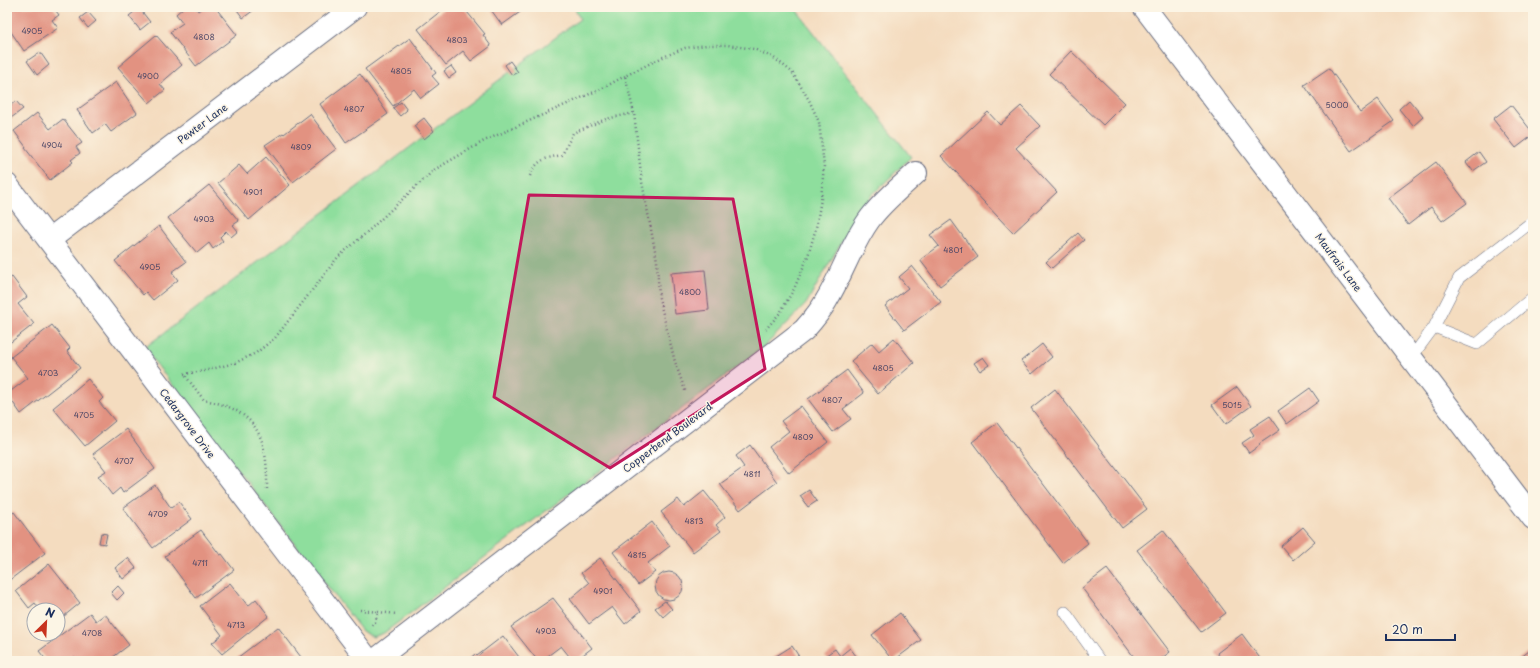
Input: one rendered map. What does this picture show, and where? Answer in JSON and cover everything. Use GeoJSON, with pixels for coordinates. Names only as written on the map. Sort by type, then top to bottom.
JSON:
{"type":"FeatureCollection","features":[{"type":"Feature","properties":{"kind":"street","name":"Pewter Lane"},"geometry":{"type":"LineString","coordinates":[[49,240],[355,7]]}},
{"type":"Feature","properties":{"kind":"street","name":"Maufrais Lane"},"geometry":{"type":"LineString","coordinates":[[1144,7],[1533,518]]}},
{"type":"Feature","properties":{"kind":"street","name":"Copperbend Boulevard"},"geometry":{"type":"LineString","coordinates":[[374,661],[804,330],[827,301],[852,249],[869,220],[879,208],[916,173]]}},
{"type":"Feature","properties":{"kind":"street","name":"Cedargrove Drive"},"geometry":{"type":"LineString","coordinates":[[7,185],[369,661]]}},
{"type":"Feature","properties":{"kind":"lane"},"geometry":{"type":"LineString","coordinates":[[1411,358],[1434,327],[1459,278],[1533,221]]}},
{"type":"Feature","properties":{"kind":"lane"},"geometry":{"type":"LineString","coordinates":[[1434,327],[1477,344],[1533,297]]}},
{"type":"Feature","properties":{"kind":"lane"},"geometry":{"type":"LineString","coordinates":[[1065,612],[1100,661]]}},
{"type":"Feature","properties":{"kind":"path"},"geometry":{"type":"LineString","coordinates":[[268,490],[268,468],[266,454],[256,428],[248,418],[235,409],[220,403],[204,400],[184,374],[204,371],[235,363],[256,353],[275,338],[338,257],[434,170],[484,141],[601,90],[663,57],[685,48],[707,45],[727,45],[754,49],[774,58],[792,72],[820,122],[824,166],[821,199],[816,228],[808,256],[794,289],[780,313],[765,330]]}},
{"type":"Feature","properties":{"kind":"path"},"geometry":{"type":"LineString","coordinates":[[625,76],[634,113],[642,182],[657,261],[659,298],[675,362],[686,394],[692,389]]}},
{"type":"Feature","properties":{"kind":"path"},"geometry":{"type":"LineString","coordinates":[[530,176],[534,167],[545,158],[562,154],[573,132],[606,119],[634,113]]}},
{"type":"Feature","properties":{"kind":"path"},"geometry":{"type":"LineString","coordinates":[[354,609],[397,614],[403,610]]}},
{"type":"Feature","properties":{"kind":"path"},"geometry":{"type":"LineString","coordinates":[[366,630],[375,622],[378,612]]}},
{"type":"Feature","properties":{"kind":"highlighted area"},"geometry":{"type":"Polygon","coordinates":[[[529,195],[733,199],[765,369],[610,468],[494,397],[529,195]]]}},
{"type":"Feature","properties":{"kind":"green space"},"geometry":{"type":"Polygon","coordinates":[[[574,7],[794,7],[911,157],[871,196],[846,234],[806,304],[765,346],[384,633],[373,637],[362,631],[144,348],[580,19],[574,7]]]}},
{"type":"Feature","properties":{"kind":"building"},"geometry":{"type":"Polygon","coordinates":[[[7,7],[53,7],[59,15],[52,20],[58,28],[24,51],[7,26],[7,7]]]}},
{"type":"Feature","properties":{"kind":"building"},"geometry":{"type":"Polygon","coordinates":[[[184,7],[195,7],[198,11],[203,7],[215,7],[237,35],[196,66],[170,32],[183,23],[176,14],[184,7]]]}},
{"type":"Feature","properties":{"kind":"building"},"geometry":{"type":"Polygon","coordinates":[[[235,7],[258,7],[243,18],[235,7]]]}},
{"type":"Feature","properties":{"kind":"building"},"geometry":{"type":"Polygon","coordinates":[[[446,7],[463,7],[485,34],[483,35],[491,46],[471,61],[463,51],[446,65],[418,29],[446,7]]]}},
{"type":"Feature","properties":{"kind":"building"},"geometry":{"type":"Polygon","coordinates":[[[489,7],[527,7],[502,25],[489,7]]]}},
{"type":"Feature","properties":{"kind":"building"},"geometry":{"type":"Polygon","coordinates":[[[139,8],[150,22],[140,30],[129,16],[139,8]]]}},
{"type":"Feature","properties":{"kind":"building"},"geometry":{"type":"Polygon","coordinates":[[[88,12],[96,21],[88,28],[80,18],[88,12]]]}},
{"type":"Feature","properties":{"kind":"building"},"geometry":{"type":"Polygon","coordinates":[[[156,35],[182,65],[160,84],[165,90],[149,103],[118,67],[156,35]]]}},
{"type":"Feature","properties":{"kind":"building"},"geometry":{"type":"Polygon","coordinates":[[[410,38],[436,73],[432,76],[439,84],[421,98],[414,89],[393,106],[365,69],[410,38]]]}},
{"type":"Feature","properties":{"kind":"building"},"geometry":{"type":"Polygon","coordinates":[[[1071,51],[1125,103],[1103,125],[1049,74],[1071,51]]]}},
{"type":"Feature","properties":{"kind":"building"},"geometry":{"type":"Polygon","coordinates":[[[40,52],[49,65],[37,75],[27,61],[40,52]]]}},
{"type":"Feature","properties":{"kind":"building"},"geometry":{"type":"Polygon","coordinates":[[[510,61],[518,72],[512,75],[505,65],[510,61]]]}},
{"type":"Feature","properties":{"kind":"building"},"geometry":{"type":"Polygon","coordinates":[[[451,66],[456,73],[449,78],[444,71],[451,66]]]}},
{"type":"Feature","properties":{"kind":"building"},"geometry":{"type":"Polygon","coordinates":[[[1329,68],[1360,112],[1378,99],[1394,121],[1351,151],[1304,85],[1329,68]]]}},
{"type":"Feature","properties":{"kind":"building"},"geometry":{"type":"Polygon","coordinates":[[[360,74],[388,114],[346,143],[320,104],[360,74]]]}},
{"type":"Feature","properties":{"kind":"building"},"geometry":{"type":"Polygon","coordinates":[[[116,82],[137,113],[111,132],[105,124],[93,133],[77,110],[116,82]]]}},
{"type":"Feature","properties":{"kind":"building"},"geometry":{"type":"Polygon","coordinates":[[[1409,100],[1423,117],[1413,126],[1399,109],[1409,100]]]}},
{"type":"Feature","properties":{"kind":"building"},"geometry":{"type":"Polygon","coordinates":[[[16,101],[23,109],[11,118],[7,113],[7,108],[16,101]]]}},
{"type":"Feature","properties":{"kind":"building"},"geometry":{"type":"Polygon","coordinates":[[[401,102],[407,110],[400,116],[393,108],[401,102]]]}},
{"type":"Feature","properties":{"kind":"building"},"geometry":{"type":"Polygon","coordinates":[[[1511,105],[1533,133],[1533,135],[1516,148],[1493,119],[1511,105]]]}},
{"type":"Feature","properties":{"kind":"building"},"geometry":{"type":"Polygon","coordinates":[[[1021,106],[1040,126],[1016,148],[1057,192],[1013,233],[941,156],[988,112],[1000,125],[1021,106]]]}},
{"type":"Feature","properties":{"kind":"building"},"geometry":{"type":"Polygon","coordinates":[[[37,113],[50,129],[63,119],[82,143],[76,147],[80,153],[71,160],[73,162],[50,180],[25,148],[26,147],[14,131],[37,113]]]}},
{"type":"Feature","properties":{"kind":"building"},"geometry":{"type":"Polygon","coordinates":[[[310,114],[336,149],[293,182],[265,145],[283,133],[284,134],[310,114]]]}},
{"type":"Feature","properties":{"kind":"building"},"geometry":{"type":"Polygon","coordinates":[[[424,118],[434,131],[424,139],[414,126],[424,118]]]}},
{"type":"Feature","properties":{"kind":"building"},"geometry":{"type":"Polygon","coordinates":[[[1479,152],[1486,162],[1473,171],[1466,162],[1479,152]]]}},
{"type":"Feature","properties":{"kind":"building"},"geometry":{"type":"Polygon","coordinates":[[[266,157],[290,185],[249,220],[218,183],[239,165],[247,174],[266,157]]]}},
{"type":"Feature","properties":{"kind":"building"},"geometry":{"type":"Polygon","coordinates":[[[1436,162],[1467,203],[1442,221],[1431,207],[1408,225],[1388,198],[1436,162]]]}},
{"type":"Feature","properties":{"kind":"building"},"geometry":{"type":"Polygon","coordinates":[[[209,185],[239,221],[233,225],[238,231],[231,237],[226,231],[220,237],[223,241],[213,249],[209,243],[197,253],[168,218],[209,185]]]}},
{"type":"Feature","properties":{"kind":"building"},"geometry":{"type":"Polygon","coordinates":[[[951,220],[978,257],[940,286],[920,260],[939,246],[930,235],[951,220]]]}},
{"type":"Feature","properties":{"kind":"building"},"geometry":{"type":"Polygon","coordinates":[[[159,226],[186,262],[172,272],[178,280],[153,300],[146,292],[143,295],[115,261],[159,226]]]}},
{"type":"Feature","properties":{"kind":"building"},"geometry":{"type":"Polygon","coordinates":[[[1078,233],[1084,240],[1052,268],[1046,262],[1078,233]]]}},
{"type":"Feature","properties":{"kind":"building"},"geometry":{"type":"Polygon","coordinates":[[[912,266],[941,302],[904,330],[885,306],[908,288],[899,277],[912,266]]]}},
{"type":"Feature","properties":{"kind":"building"},"geometry":{"type":"Polygon","coordinates":[[[705,270],[709,310],[675,314],[671,273],[705,270]]]}},
{"type":"Feature","properties":{"kind":"building"},"geometry":{"type":"Polygon","coordinates":[[[12,277],[27,297],[18,304],[34,324],[7,345],[7,280],[12,277]]]}},
{"type":"Feature","properties":{"kind":"building"},"geometry":{"type":"Polygon","coordinates":[[[52,325],[70,348],[67,351],[80,368],[21,414],[7,394],[28,378],[11,357],[52,325]]]}},
{"type":"Feature","properties":{"kind":"building"},"geometry":{"type":"Polygon","coordinates":[[[894,338],[914,363],[878,394],[851,361],[872,343],[879,351],[894,338]]]}},
{"type":"Feature","properties":{"kind":"building"},"geometry":{"type":"Polygon","coordinates":[[[1042,344],[1052,357],[1032,374],[1021,361],[1042,344]]]}},
{"type":"Feature","properties":{"kind":"building"},"geometry":{"type":"Polygon","coordinates":[[[983,357],[989,365],[980,371],[974,363],[983,357]]]}},
{"type":"Feature","properties":{"kind":"building"},"geometry":{"type":"Polygon","coordinates":[[[847,370],[864,393],[843,409],[851,419],[833,432],[808,399],[847,370]]]}},
{"type":"Feature","properties":{"kind":"building"},"geometry":{"type":"Polygon","coordinates":[[[88,379],[103,398],[99,402],[115,421],[85,446],[53,408],[88,379]]]}},
{"type":"Feature","properties":{"kind":"building"},"geometry":{"type":"Polygon","coordinates":[[[1237,387],[1251,406],[1226,424],[1212,405],[1237,387]]]}},
{"type":"Feature","properties":{"kind":"building"},"geometry":{"type":"Polygon","coordinates":[[[1310,388],[1319,401],[1287,424],[1278,411],[1310,388]]]}},
{"type":"Feature","properties":{"kind":"building"},"geometry":{"type":"Polygon","coordinates":[[[1055,389],[1147,509],[1122,528],[1031,408],[1055,389]]]}},
{"type":"Feature","properties":{"kind":"building"},"geometry":{"type":"Polygon","coordinates":[[[801,406],[828,442],[789,473],[769,447],[789,431],[781,421],[801,406]]]}},
{"type":"Feature","properties":{"kind":"building"},"geometry":{"type":"Polygon","coordinates":[[[1270,416],[1280,430],[1259,444],[1260,445],[1249,453],[1242,443],[1254,435],[1250,429],[1270,416]]]}},
{"type":"Feature","properties":{"kind":"building"},"geometry":{"type":"Polygon","coordinates":[[[997,423],[1088,543],[1063,563],[972,442],[997,423]]]}},
{"type":"Feature","properties":{"kind":"building"},"geometry":{"type":"Polygon","coordinates":[[[126,429],[155,469],[123,493],[120,488],[112,495],[98,476],[106,471],[93,454],[126,429]]]}},
{"type":"Feature","properties":{"kind":"building"},"geometry":{"type":"Polygon","coordinates":[[[750,445],[777,482],[740,510],[720,484],[744,467],[736,456],[750,445]]]}},
{"type":"Feature","properties":{"kind":"building"},"geometry":{"type":"Polygon","coordinates":[[[155,485],[171,508],[179,502],[192,519],[153,548],[123,508],[155,485]]]}},
{"type":"Feature","properties":{"kind":"building"},"geometry":{"type":"Polygon","coordinates":[[[809,490],[817,501],[808,507],[800,496],[809,490]]]}},
{"type":"Feature","properties":{"kind":"building"},"geometry":{"type":"Polygon","coordinates":[[[704,491],[725,517],[716,525],[721,531],[693,552],[661,512],[678,499],[684,507],[704,491]]]}},
{"type":"Feature","properties":{"kind":"building"},"geometry":{"type":"Polygon","coordinates":[[[14,512],[45,553],[7,582],[7,517],[14,512]]]}},
{"type":"Feature","properties":{"kind":"building"},"geometry":{"type":"Polygon","coordinates":[[[652,522],[670,546],[648,563],[655,572],[638,585],[613,552],[652,522]]]}},
{"type":"Feature","properties":{"kind":"building"},"geometry":{"type":"Polygon","coordinates":[[[1303,527],[1315,541],[1293,560],[1281,546],[1303,527]]]}},
{"type":"Feature","properties":{"kind":"building"},"geometry":{"type":"Polygon","coordinates":[[[201,530],[220,555],[222,554],[234,570],[196,598],[165,556],[201,530]]]}},
{"type":"Feature","properties":{"kind":"building"},"geometry":{"type":"Polygon","coordinates":[[[1163,530],[1226,613],[1201,632],[1137,550],[1163,530]]]}},
{"type":"Feature","properties":{"kind":"building"},"geometry":{"type":"Polygon","coordinates":[[[101,533],[107,534],[105,544],[99,543],[101,533]]]}},
{"type":"Feature","properties":{"kind":"building"},"geometry":{"type":"Polygon","coordinates":[[[128,558],[136,568],[123,579],[115,568],[128,558]]]}},
{"type":"Feature","properties":{"kind":"building"},"geometry":{"type":"Polygon","coordinates":[[[600,558],[641,611],[625,624],[612,607],[589,624],[570,599],[589,583],[581,573],[600,558]]]}},
{"type":"Feature","properties":{"kind":"building"},"geometry":{"type":"Polygon","coordinates":[[[49,564],[80,603],[66,614],[66,602],[26,602],[26,604],[16,591],[49,564]]]}},
{"type":"Feature","properties":{"kind":"building"},"geometry":{"type":"Polygon","coordinates":[[[1107,569],[1170,652],[1158,661],[1137,661],[1082,588],[1107,569]]]}},
{"type":"Feature","properties":{"kind":"building"},"geometry":{"type":"Polygon","coordinates":[[[669,572],[679,576],[683,586],[679,596],[669,600],[659,596],[655,586],[659,576],[669,572]]]}},
{"type":"Feature","properties":{"kind":"building"},"geometry":{"type":"Polygon","coordinates":[[[230,583],[248,606],[256,599],[269,616],[222,654],[212,643],[222,635],[200,606],[230,583]]]}},
{"type":"Feature","properties":{"kind":"building"},"geometry":{"type":"Polygon","coordinates":[[[118,586],[124,593],[117,600],[111,593],[118,586]]]}},
{"type":"Feature","properties":{"kind":"building"},"geometry":{"type":"Polygon","coordinates":[[[553,598],[592,648],[575,661],[573,661],[561,646],[541,661],[538,661],[511,627],[553,598]]]}},
{"type":"Feature","properties":{"kind":"building"},"geometry":{"type":"Polygon","coordinates":[[[665,601],[672,609],[663,617],[655,608],[665,601]]]}},
{"type":"Feature","properties":{"kind":"building"},"geometry":{"type":"Polygon","coordinates":[[[90,613],[96,621],[105,614],[129,645],[108,661],[76,661],[77,660],[75,657],[70,661],[47,661],[39,651],[51,642],[66,642],[66,631],[90,613]]]}},
{"type":"Feature","properties":{"kind":"building"},"geometry":{"type":"Polygon","coordinates":[[[900,613],[921,640],[893,661],[872,635],[900,613]]]}},
{"type":"Feature","properties":{"kind":"building"},"geometry":{"type":"Polygon","coordinates":[[[278,627],[304,661],[239,661],[237,658],[278,627]]]}},
{"type":"Feature","properties":{"kind":"building"},"geometry":{"type":"Polygon","coordinates":[[[1242,634],[1262,661],[1223,661],[1217,653],[1242,634]]]}},
{"type":"Feature","properties":{"kind":"building"},"geometry":{"type":"Polygon","coordinates":[[[503,636],[522,661],[467,661],[475,654],[477,656],[503,636]]]}},
{"type":"Feature","properties":{"kind":"building"},"geometry":{"type":"Polygon","coordinates":[[[792,646],[802,661],[775,661],[773,658],[792,646]]]}},
{"type":"Feature","properties":{"kind":"building"},"geometry":{"type":"Polygon","coordinates":[[[850,648],[860,661],[828,661],[825,656],[835,649],[840,656],[850,648]]]}},
{"type":"Feature","properties":{"kind":"building"},"geometry":{"type":"Polygon","coordinates":[[[1533,648],[1533,661],[1516,661],[1533,648]]]}}]}
